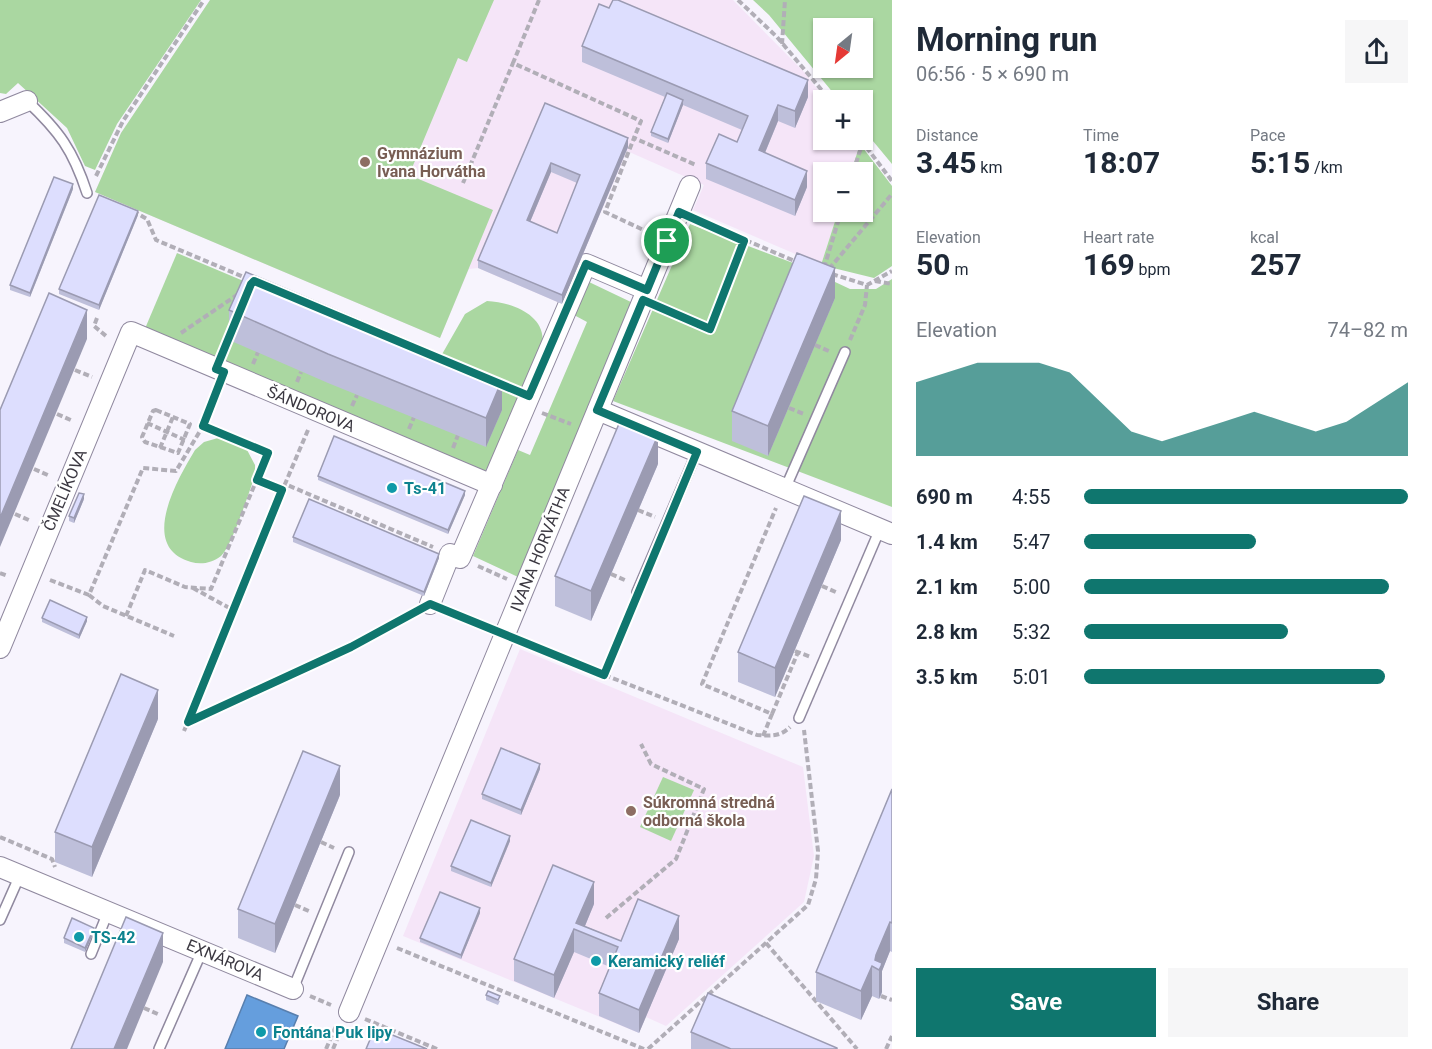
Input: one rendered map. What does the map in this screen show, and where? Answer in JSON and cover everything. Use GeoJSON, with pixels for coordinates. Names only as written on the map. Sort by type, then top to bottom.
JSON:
{"type":"FeatureCollection","features":[{"type":"Feature","properties":{"kind":"street"},"geometry":{"type":"LineString","coordinates":[[0,112],[27,101]]}},
{"type":"Feature","properties":{"kind":"street","name":"IVANA HORVÁTHA"},"geometry":{"type":"LineString","coordinates":[[349,1012],[690,186]]}},
{"type":"Feature","properties":{"kind":"street"},"geometry":{"type":"LineString","coordinates":[[430,604],[492,485],[586,264],[645,295]]}},
{"type":"Feature","properties":{"kind":"street","name":"ŠÁNDOROVA"},"geometry":{"type":"LineString","coordinates":[[131,332],[492,485]]}},
{"type":"Feature","properties":{"kind":"street","name":"ČMELÍKOVA"},"geometry":{"type":"LineString","coordinates":[[0,648],[131,332]]}},
{"type":"Feature","properties":{"kind":"street"},"geometry":{"type":"LineString","coordinates":[[597,410],[886,531]]}},
{"type":"Feature","properties":{"kind":"street","name":"EXNÁROVA"},"geometry":{"type":"LineString","coordinates":[[0,867],[293,989]]}},
{"type":"Feature","properties":{"kind":"lane"},"geometry":{"type":"LineString","coordinates":[[27,101],[55,127],[68,148],[86,190]]}},
{"type":"Feature","properties":{"kind":"lane"},"geometry":{"type":"LineString","coordinates":[[785,489],[845,352]]}},
{"type":"Feature","properties":{"kind":"lane"},"geometry":{"type":"LineString","coordinates":[[637,592],[697,452]]}},
{"type":"Feature","properties":{"kind":"lane"},"geometry":{"type":"LineString","coordinates":[[799,718],[886,531]]}},
{"type":"Feature","properties":{"kind":"lane","name":"EXNÁROVA"},"geometry":{"type":"LineString","coordinates":[[293,989],[349,852]]}},
{"type":"Feature","properties":{"kind":"lane"},"geometry":{"type":"LineString","coordinates":[[0,920],[20,875]]}},
{"type":"Feature","properties":{"kind":"lane"},"geometry":{"type":"LineString","coordinates":[[91,954],[108,912]]}},
{"type":"Feature","properties":{"kind":"lane"},"geometry":{"type":"LineString","coordinates":[[159,1049],[202,951]]}},
{"type":"Feature","properties":{"kind":"path"},"geometry":{"type":"LineString","coordinates":[[86,190],[99,173],[123,121],[204,0]]}},
{"type":"Feature","properties":{"kind":"path"},"geometry":{"type":"LineString","coordinates":[[463,183],[539,0]]}},
{"type":"Feature","properties":{"kind":"path"},"geometry":{"type":"LineString","coordinates":[[738,0],[782,44],[822,90]]}},
{"type":"Feature","properties":{"kind":"path"},"geometry":{"type":"LineString","coordinates":[[782,44],[785,0]]}},
{"type":"Feature","properties":{"kind":"path"},"geometry":{"type":"LineString","coordinates":[[513,63],[641,121],[605,212],[667,241]]}},
{"type":"Feature","properties":{"kind":"path"},"geometry":{"type":"LineString","coordinates":[[634,138],[705,169]]}},
{"type":"Feature","properties":{"kind":"path"},"geometry":{"type":"LineString","coordinates":[[869,150],[892,181]]}},
{"type":"Feature","properties":{"kind":"path"},"geometry":{"type":"LineString","coordinates":[[824,271],[892,194]]}},
{"type":"Feature","properties":{"kind":"path"},"geometry":{"type":"LineString","coordinates":[[129,210],[147,219],[156,240],[254,281]]}},
{"type":"Feature","properties":{"kind":"path"},"geometry":{"type":"LineString","coordinates":[[679,212],[744,241],[804,264]]}},
{"type":"Feature","properties":{"kind":"path"},"geometry":{"type":"LineString","coordinates":[[824,271],[838,222]]}},
{"type":"Feature","properties":{"kind":"path"},"geometry":{"type":"LineString","coordinates":[[645,295],[710,329],[744,241]]}},
{"type":"Feature","properties":{"kind":"path"},"geometry":{"type":"LineString","coordinates":[[813,268],[867,285],[892,271]]}},
{"type":"Feature","properties":{"kind":"path"},"geometry":{"type":"LineString","coordinates":[[874,281],[892,284]]}},
{"type":"Feature","properties":{"kind":"path"},"geometry":{"type":"LineString","coordinates":[[845,352],[865,305],[867,285]]}},
{"type":"Feature","properties":{"kind":"path"},"geometry":{"type":"LineString","coordinates":[[161,345],[231,301],[244,289]]}},
{"type":"Feature","properties":{"kind":"path"},"geometry":{"type":"LineString","coordinates":[[94,326],[97,318]]}},
{"type":"Feature","properties":{"kind":"path"},"geometry":{"type":"LineString","coordinates":[[89,595],[143,468],[176,471],[203,426],[233,326]]}},
{"type":"Feature","properties":{"kind":"path"},"geometry":{"type":"LineString","coordinates":[[75,370],[100,381]]}},
{"type":"Feature","properties":{"kind":"path"},"geometry":{"type":"LineString","coordinates":[[494,382],[589,431]]}},
{"type":"Feature","properties":{"kind":"path"},"geometry":{"type":"LineString","coordinates":[[156,410],[173,417],[190,424],[178,453],[145,442],[142,437],[153,411],[156,410]]}},
{"type":"Feature","properties":{"kind":"path"},"geometry":{"type":"LineString","coordinates":[[184,731],[316,411]]}},
{"type":"Feature","properties":{"kind":"path"},"geometry":{"type":"LineString","coordinates":[[57,414],[82,425]]}},
{"type":"Feature","properties":{"kind":"path"},"geometry":{"type":"LineString","coordinates":[[160,448],[173,417]]}},
{"type":"Feature","properties":{"kind":"path"},"geometry":{"type":"LineString","coordinates":[[147,423],[185,440]]}},
{"type":"Feature","properties":{"kind":"path"},"geometry":{"type":"LineString","coordinates":[[192,588],[212,589],[268,453],[203,426]]}},
{"type":"Feature","properties":{"kind":"path"},"geometry":{"type":"LineString","coordinates":[[34,469],[59,480]]}},
{"type":"Feature","properties":{"kind":"path"},"geometry":{"type":"LineString","coordinates":[[257,480],[282,490]]}},
{"type":"Feature","properties":{"kind":"path"},"geometry":{"type":"LineString","coordinates":[[285,484],[524,587]]}},
{"type":"Feature","properties":{"kind":"path"},"geometry":{"type":"LineString","coordinates":[[772,714],[702,684],[776,508]]}},
{"type":"Feature","properties":{"kind":"path"},"geometry":{"type":"LineString","coordinates":[[15,514],[40,525]]}},
{"type":"Feature","properties":{"kind":"path"},"geometry":{"type":"LineString","coordinates":[[126,616],[145,570],[192,588],[233,610]]}},
{"type":"Feature","properties":{"kind":"path"},"geometry":{"type":"LineString","coordinates":[[30,573],[89,595],[103,606],[174,636]]}},
{"type":"Feature","properties":{"kind":"path"},"geometry":{"type":"LineString","coordinates":[[604,675],[637,592]]}},
{"type":"Feature","properties":{"kind":"path"},"geometry":{"type":"LineString","coordinates":[[188,722],[351,647],[430,604],[505,636],[763,736],[784,733],[799,718],[806,735],[818,851],[816,879],[808,905],[646,1049],[378,941]]}},
{"type":"Feature","properties":{"kind":"path"},"geometry":{"type":"LineString","coordinates":[[763,736],[798,652]]}},
{"type":"Feature","properties":{"kind":"path"},"geometry":{"type":"LineString","coordinates":[[606,918],[676,859],[704,789],[651,764],[641,744]]}},
{"type":"Feature","properties":{"kind":"path"},"geometry":{"type":"LineString","coordinates":[[766,943],[857,1049]]}},
{"type":"Feature","properties":{"kind":"path"},"geometry":{"type":"LineString","coordinates":[[881,996],[892,1000]]}},
{"type":"Feature","properties":{"kind":"path"},"geometry":{"type":"LineString","coordinates":[[886,1049],[892,1036]]}},
{"type":"Feature","properties":{"kind":"path"},"geometry":{"type":"LineString","coordinates":[[411,1049],[414,1040]]}},
{"type":"Feature","properties":{"kind":"shaded area","name":"Gymnázium Ivana Horvátha"},"geometry":{"type":"Polygon","coordinates":[[[210,0],[733,0],[804,72],[818,90],[813,90],[813,150],[858,150],[854,162],[813,162],[813,222],[835,222],[821,265],[693,210],[704,185],[627,151],[562,304],[478,268],[469,269],[440,338],[95,192],[121,133],[210,0]]]}},
{"type":"Feature","properties":{"kind":"shaded area","name":"Súkromná stredná odborná škola"},"geometry":{"type":"Polygon","coordinates":[[[520,649],[803,767],[814,856],[804,902],[666,1026],[646,1017],[639,1033],[403,936],[520,649]]]}},
{"type":"Feature","properties":{"kind":"green space"},"geometry":{"type":"Polygon","coordinates":[[[0,0],[201,0],[117,124],[95,170],[85,166],[67,128],[18,83],[6,94],[0,93],[0,0]]]}},
{"type":"Feature","properties":{"kind":"green space"},"geometry":{"type":"Polygon","coordinates":[[[210,0],[494,0],[467,62],[458,58],[409,175],[493,210],[440,338],[95,192],[121,133],[210,0]]]}},
{"type":"Feature","properties":{"kind":"green space"},"geometry":{"type":"Polygon","coordinates":[[[753,0],[892,0],[892,164],[873,141],[873,90],[831,90],[821,78],[873,78],[873,18],[813,18],[813,68],[769,15],[753,0]]]}},
{"type":"Feature","properties":{"kind":"green space"},"geometry":{"type":"Polygon","coordinates":[[[858,150],[865,150],[892,186],[892,266],[874,278],[821,265],[835,222],[873,222],[873,162],[854,162],[858,150]]]}},
{"type":"Feature","properties":{"kind":"green space"},"geometry":{"type":"Polygon","coordinates":[[[690,224],[801,266],[850,289],[876,289],[892,279],[892,507],[613,401],[690,224]]]}},
{"type":"Feature","properties":{"kind":"green space"},"geometry":{"type":"Polygon","coordinates":[[[177,253],[523,399],[504,444],[483,474],[144,331],[177,253]]]}},
{"type":"Feature","properties":{"kind":"green space"},"geometry":{"type":"Polygon","coordinates":[[[589,282],[633,303],[518,577],[473,556],[518,450],[530,455],[587,322],[574,315],[589,282]]]}},
{"type":"Feature","properties":{"kind":"green space"},"geometry":{"type":"Polygon","coordinates":[[[487,301],[507,304],[526,312],[539,326],[542,346],[525,391],[441,356],[465,314],[487,301]]]}},
{"type":"Feature","properties":{"kind":"green space"},"geometry":{"type":"Polygon","coordinates":[[[218,438],[246,448],[255,465],[255,476],[226,550],[214,560],[195,563],[175,554],[167,542],[164,528],[166,512],[179,478],[195,450],[204,442],[218,438]]]}},
{"type":"Feature","properties":{"kind":"green space"},"geometry":{"type":"Polygon","coordinates":[[[663,777],[694,790],[671,841],[640,827],[663,777]]]}},
{"type":"Feature","properties":{"kind":"water","name":"Fontána Puk lipy"},"geometry":{"type":"Polygon","coordinates":[[[247,995],[298,1016],[284,1049],[225,1049],[247,995]]]}},
{"type":"Feature","properties":{"kind":"building"},"geometry":{"type":"Polygon","coordinates":[[[613,0],[618,0],[808,80],[795,111],[778,105],[759,150],[807,171],[795,200],[706,163],[719,134],[737,142],[748,116],[582,46],[599,4],[609,8],[613,0]]]}},
{"type":"Feature","properties":{"kind":"building"},"geometry":{"type":"Polygon","coordinates":[[[667,93],[683,100],[668,139],[651,132],[667,93]]]}},
{"type":"Feature","properties":{"kind":"building"},"geometry":{"type":"Polygon","coordinates":[[[545,103],[628,138],[562,295],[478,260],[545,103]],[[551,163],[527,220],[557,233],[580,175],[551,163]]]}},
{"type":"Feature","properties":{"kind":"building"},"geometry":{"type":"Polygon","coordinates":[[[54,177],[73,184],[30,293],[10,285],[54,177]]]}},
{"type":"Feature","properties":{"kind":"building"},"geometry":{"type":"Polygon","coordinates":[[[99,195],[138,211],[99,305],[59,289],[99,195]]]}},
{"type":"Feature","properties":{"kind":"building"},"geometry":{"type":"Polygon","coordinates":[[[797,253],[835,268],[768,426],[732,411],[797,253]]]}},
{"type":"Feature","properties":{"kind":"building"},"geometry":{"type":"Polygon","coordinates":[[[246,272],[502,380],[486,418],[328,354],[229,310],[246,272]]]}},
{"type":"Feature","properties":{"kind":"building"},"geometry":{"type":"Polygon","coordinates":[[[49,293],[87,310],[0,518],[0,410],[49,293]]]}},
{"type":"Feature","properties":{"kind":"building"},"geometry":{"type":"Polygon","coordinates":[[[621,419],[658,435],[591,591],[555,576],[621,419]]]}},
{"type":"Feature","properties":{"kind":"building","name":"Ts-41"},"geometry":{"type":"Polygon","coordinates":[[[334,436],[465,491],[448,530],[318,476],[334,436]]]}},
{"type":"Feature","properties":{"kind":"building"},"geometry":{"type":"Polygon","coordinates":[[[79,493],[84,494],[74,518],[69,516],[79,493]]]}},
{"type":"Feature","properties":{"kind":"building"},"geometry":{"type":"Polygon","coordinates":[[[804,496],[841,511],[775,668],[738,652],[804,496]]]}},
{"type":"Feature","properties":{"kind":"building"},"geometry":{"type":"Polygon","coordinates":[[[309,499],[439,554],[424,592],[293,537],[309,499]]]}},
{"type":"Feature","properties":{"kind":"building"},"geometry":{"type":"Polygon","coordinates":[[[50,600],[87,617],[79,635],[42,618],[50,600]]]}},
{"type":"Feature","properties":{"kind":"building"},"geometry":{"type":"Polygon","coordinates":[[[121,674],[158,690],[92,847],[55,832],[121,674]]]}},
{"type":"Feature","properties":{"kind":"building"},"geometry":{"type":"Polygon","coordinates":[[[501,748],[540,764],[521,810],[482,794],[501,748]]]}},
{"type":"Feature","properties":{"kind":"building"},"geometry":{"type":"Polygon","coordinates":[[[303,751],[340,766],[275,924],[238,909],[303,751]]]}},
{"type":"Feature","properties":{"kind":"building"},"geometry":{"type":"Polygon","coordinates":[[[892,789],[892,923],[890,922],[876,955],[875,960],[882,963],[881,966],[879,970],[872,966],[861,991],[816,972],[892,789]]]}},
{"type":"Feature","properties":{"kind":"building"},"geometry":{"type":"Polygon","coordinates":[[[471,820],[510,836],[491,883],[451,866],[471,820]]]}},
{"type":"Feature","properties":{"kind":"building"},"geometry":{"type":"Polygon","coordinates":[[[553,865],[594,882],[576,923],[621,941],[638,899],[679,916],[639,1010],[599,993],[618,947],[574,929],[554,975],[514,959],[553,865]]]}},
{"type":"Feature","properties":{"kind":"building"},"geometry":{"type":"Polygon","coordinates":[[[440,892],[480,908],[461,955],[420,938],[440,892]]]}},
{"type":"Feature","properties":{"kind":"building"},"geometry":{"type":"Polygon","coordinates":[[[126,917],[163,933],[114,1049],[71,1049],[126,917]]]}},
{"type":"Feature","properties":{"kind":"building","name":"TS-42"},"geometry":{"type":"Polygon","coordinates":[[[72,918],[94,928],[85,948],[64,938],[72,918]]]}},
{"type":"Feature","properties":{"kind":"building"},"geometry":{"type":"Polygon","coordinates":[[[488,991],[500,996],[498,1000],[486,995],[488,991]]]}},
{"type":"Feature","properties":{"kind":"building"},"geometry":{"type":"Polygon","coordinates":[[[708,993],[837,1049],[731,1049],[691,1032],[708,993]]]}},
{"type":"Feature","properties":{"kind":"building"},"geometry":{"type":"Polygon","coordinates":[[[375,1028],[427,1049],[366,1049],[375,1028]]]}},
{"type":"Feature","properties":{"kind":"place","name":"Gymnázium Ivana Horvátha"},"geometry":{"type":"Point","coordinates":[365,162]}},
{"type":"Feature","properties":{"kind":"place","name":"Ts-41"},"geometry":{"type":"Point","coordinates":[392,488]}},
{"type":"Feature","properties":{"kind":"place","name":"Súkromná stredná odborná škola"},"geometry":{"type":"Point","coordinates":[631,811]}},
{"type":"Feature","properties":{"kind":"place","name":"TS-42"},"geometry":{"type":"Point","coordinates":[79,937]}},
{"type":"Feature","properties":{"kind":"place","name":"Keramický reliéf"},"geometry":{"type":"Point","coordinates":[596,961]}},
{"type":"Feature","properties":{"kind":"place","name":"Fontána Puk lipy"},"geometry":{"type":"Point","coordinates":[261,1032]}},
{"type":"Feature","properties":{"kind":"route"},"geometry":{"type":"LineString","coordinates":[[679,212],[744,241],[710,329],[643,300],[597,410],[697,452],[604,675],[430,604],[351,647],[188,722],[282,490],[257,480],[268,453],[203,426],[224,372],[216,369],[251,284],[254,281],[529,396],[586,264],[647,290],[667,241],[679,212]]}}]}
